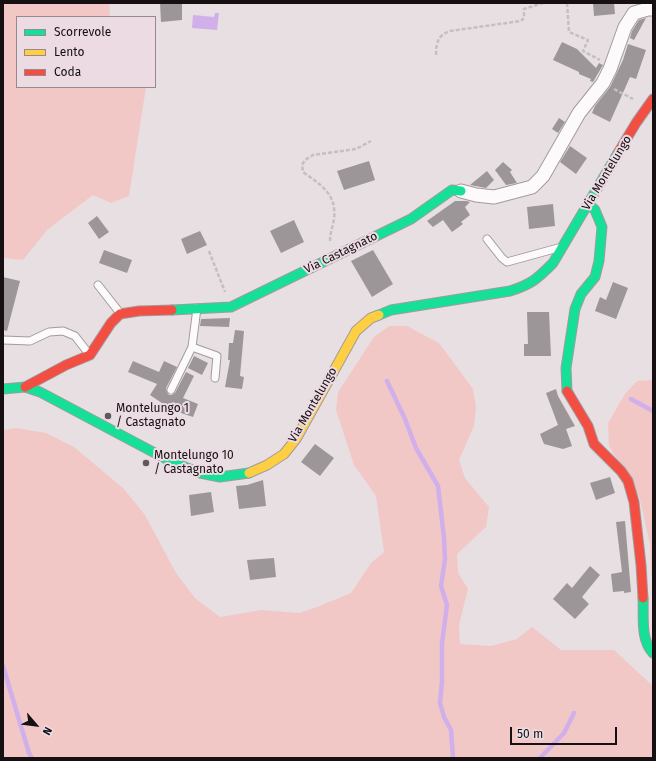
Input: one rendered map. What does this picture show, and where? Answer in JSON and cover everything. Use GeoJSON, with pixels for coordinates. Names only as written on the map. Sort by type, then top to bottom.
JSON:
{"type":"FeatureCollection","features":[{"type":"Feature","properties":{"kind":"street","name":"Via Castagnato"},"geometry":{"type":"LineString","coordinates":[[120,314],[139,311],[231,307],[411,219],[452,190],[494,197],[532,187],[543,176],[579,113],[603,83],[611,66],[625,27],[634,13],[649,7]]}},
{"type":"Feature","properties":{"kind":"street","name":"Via Montelungo"},"geometry":{"type":"LineString","coordinates":[[3,389],[25,387],[40,392],[168,460],[194,470],[220,477],[246,474],[267,465],[284,454],[296,439],[356,331],[371,318],[391,310],[496,294],[526,286],[539,277],[553,263],[636,123],[651,106]]}},
{"type":"Feature","properties":{"kind":"street"},"geometry":{"type":"LineString","coordinates":[[588,204],[595,210],[602,227],[599,261],[596,277],[581,294],[575,309],[566,368],[567,390],[588,426],[594,444],[621,471],[628,481],[634,509],[641,566],[645,638],[649,649],[653,653]]}},
{"type":"Feature","properties":{"kind":"street"},"geometry":{"type":"LineString","coordinates":[[25,387],[66,365],[90,355],[111,323],[120,314]]}},
{"type":"Feature","properties":{"kind":"lane"},"geometry":{"type":"LineString","coordinates":[[487,239],[507,262],[562,247]]}},
{"type":"Feature","properties":{"kind":"lane"},"geometry":{"type":"LineString","coordinates":[[98,285],[120,314]]}},
{"type":"Feature","properties":{"kind":"lane"},"geometry":{"type":"LineString","coordinates":[[171,390],[192,347],[197,308]]}},
{"type":"Feature","properties":{"kind":"lane"},"geometry":{"type":"LineString","coordinates":[[3,340],[30,341],[49,332],[63,331],[75,336],[90,355]]}},
{"type":"Feature","properties":{"kind":"lane"},"geometry":{"type":"LineString","coordinates":[[192,347],[217,356],[215,378]]}},
{"type":"Feature","properties":{"kind":"lane","name":"Via Montelungo"},"geometry":{"type":"LineString","coordinates":[[12,379],[25,387]]}},
{"type":"Feature","properties":{"kind":"path"},"geometry":{"type":"LineString","coordinates":[[436,55],[436,47],[443,33],[521,21],[524,18],[524,9],[543,3]]}},
{"type":"Feature","properties":{"kind":"path"},"geometry":{"type":"LineString","coordinates":[[568,3],[569,32],[588,40],[583,51],[611,66]]}},
{"type":"Feature","properties":{"kind":"path"},"geometry":{"type":"LineString","coordinates":[[603,83],[651,106]]}},
{"type":"Feature","properties":{"kind":"path"},"geometry":{"type":"LineString","coordinates":[[335,256],[329,239],[334,219],[335,207],[332,198],[318,183],[303,172],[302,165],[313,155],[356,149],[371,141]]}},
{"type":"Feature","properties":{"kind":"path"},"geometry":{"type":"LineString","coordinates":[[209,251],[231,307]]}},
{"type":"Feature","properties":{"kind":"shaded area"},"geometry":{"type":"Polygon","coordinates":[[[3,3],[109,3],[110,16],[16,16],[16,88],[146,88],[129,196],[111,203],[93,195],[47,230],[23,260],[4,258],[3,3]]]}},
{"type":"Feature","properties":{"kind":"shaded area"},"geometry":{"type":"Polygon","coordinates":[[[215,13],[219,13],[217,30],[192,28],[193,15],[214,17],[215,13]]]}},
{"type":"Feature","properties":{"kind":"shaded area"},"geometry":{"type":"Polygon","coordinates":[[[389,326],[407,326],[439,343],[473,389],[476,407],[474,426],[459,460],[465,478],[489,507],[486,527],[457,554],[458,573],[468,589],[459,625],[460,644],[491,646],[517,639],[532,627],[561,650],[614,650],[653,686],[653,758],[3,758],[3,430],[16,428],[46,433],[74,447],[123,488],[145,515],[176,573],[195,598],[220,617],[261,610],[299,613],[351,593],[371,563],[384,552],[376,496],[354,465],[336,410],[338,392],[374,337],[389,326]]]}},
{"type":"Feature","properties":{"kind":"shaded area"},"geometry":{"type":"Polygon","coordinates":[[[653,380],[653,598],[650,544],[639,496],[609,446],[608,423],[625,394],[637,381],[653,380]]]}},
{"type":"Feature","properties":{"kind":"building"},"geometry":{"type":"Polygon","coordinates":[[[160,3],[182,3],[182,20],[161,22],[160,3]]]}},
{"type":"Feature","properties":{"kind":"building"},"geometry":{"type":"Polygon","coordinates":[[[593,3],[614,3],[615,14],[594,16],[593,3]]]}},
{"type":"Feature","properties":{"kind":"building"},"geometry":{"type":"Polygon","coordinates":[[[646,18],[634,40],[630,38],[632,31],[639,20],[646,18]]]}},
{"type":"Feature","properties":{"kind":"building"},"geometry":{"type":"Polygon","coordinates":[[[562,42],[577,49],[596,68],[599,63],[603,65],[593,82],[590,81],[591,79],[579,74],[579,72],[553,60],[562,42]]]}},
{"type":"Feature","properties":{"kind":"building"},"geometry":{"type":"Polygon","coordinates":[[[628,44],[646,50],[636,79],[630,77],[610,122],[592,113],[595,106],[610,87],[623,60],[628,44]]]}},
{"type":"Feature","properties":{"kind":"building"},"geometry":{"type":"Polygon","coordinates":[[[559,118],[565,122],[558,133],[552,129],[559,118]]]}},
{"type":"Feature","properties":{"kind":"building"},"geometry":{"type":"Polygon","coordinates":[[[570,146],[587,158],[576,174],[560,162],[570,146]]]}},
{"type":"Feature","properties":{"kind":"building"},"geometry":{"type":"Polygon","coordinates":[[[369,161],[375,180],[344,190],[337,171],[369,161]]]}},
{"type":"Feature","properties":{"kind":"building"},"geometry":{"type":"Polygon","coordinates":[[[503,162],[512,170],[510,172],[517,183],[506,185],[495,170],[503,162]]]}},
{"type":"Feature","properties":{"kind":"building"},"geometry":{"type":"Polygon","coordinates":[[[487,171],[494,180],[486,188],[470,185],[487,171]]]}},
{"type":"Feature","properties":{"kind":"building"},"geometry":{"type":"Polygon","coordinates":[[[455,201],[470,202],[465,207],[470,215],[461,222],[463,224],[452,232],[443,220],[433,227],[427,221],[455,201]]]}},
{"type":"Feature","properties":{"kind":"building"},"geometry":{"type":"Polygon","coordinates":[[[553,204],[555,226],[529,229],[527,207],[553,204]]]}},
{"type":"Feature","properties":{"kind":"building"},"geometry":{"type":"Polygon","coordinates":[[[97,216],[109,232],[99,239],[88,223],[97,216]]]}},
{"type":"Feature","properties":{"kind":"building"},"geometry":{"type":"Polygon","coordinates":[[[294,220],[304,242],[281,253],[270,231],[294,220]]]}},
{"type":"Feature","properties":{"kind":"building"},"geometry":{"type":"Polygon","coordinates":[[[200,231],[207,245],[187,254],[181,239],[200,231]]]}},
{"type":"Feature","properties":{"kind":"building"},"geometry":{"type":"Polygon","coordinates":[[[104,250],[132,260],[127,273],[99,263],[104,250]]]}},
{"type":"Feature","properties":{"kind":"building"},"geometry":{"type":"Polygon","coordinates":[[[373,250],[393,284],[372,297],[351,261],[373,250]]]}},
{"type":"Feature","properties":{"kind":"building"},"geometry":{"type":"Polygon","coordinates":[[[3,277],[20,281],[7,331],[3,330],[3,277]]]}},
{"type":"Feature","properties":{"kind":"building"},"geometry":{"type":"Polygon","coordinates":[[[613,282],[628,288],[616,319],[595,311],[600,297],[606,300],[613,282]]]}},
{"type":"Feature","properties":{"kind":"building"},"geometry":{"type":"Polygon","coordinates":[[[527,312],[549,312],[551,356],[524,356],[524,344],[528,344],[527,312]]]}},
{"type":"Feature","properties":{"kind":"building"},"geometry":{"type":"Polygon","coordinates":[[[230,318],[229,327],[200,326],[201,319],[230,318]]]}},
{"type":"Feature","properties":{"kind":"building"},"geometry":{"type":"Polygon","coordinates":[[[235,330],[244,331],[240,376],[244,377],[242,389],[225,387],[230,360],[228,360],[229,343],[233,343],[235,330]]]}},
{"type":"Feature","properties":{"kind":"building"},"geometry":{"type":"Polygon","coordinates":[[[194,356],[208,363],[202,375],[188,368],[194,356]]]}},
{"type":"Feature","properties":{"kind":"building"},"geometry":{"type":"Polygon","coordinates":[[[133,361],[159,372],[164,361],[177,367],[166,388],[169,395],[175,393],[186,372],[194,376],[183,398],[198,404],[193,417],[172,410],[150,395],[157,384],[128,372],[133,361]]]}},
{"type":"Feature","properties":{"kind":"building"},"geometry":{"type":"Polygon","coordinates":[[[556,389],[558,396],[575,426],[566,429],[572,446],[563,449],[544,444],[540,434],[558,425],[546,393],[556,389]]]}},
{"type":"Feature","properties":{"kind":"building"},"geometry":{"type":"Polygon","coordinates":[[[315,444],[334,458],[320,476],[301,462],[315,444]]]}},
{"type":"Feature","properties":{"kind":"building"},"geometry":{"type":"Polygon","coordinates":[[[610,477],[615,493],[596,500],[590,483],[610,477]]]}},
{"type":"Feature","properties":{"kind":"building"},"geometry":{"type":"Polygon","coordinates":[[[263,480],[266,506],[239,509],[236,486],[247,485],[263,480]]]}},
{"type":"Feature","properties":{"kind":"building"},"geometry":{"type":"Polygon","coordinates":[[[211,492],[214,512],[191,516],[189,495],[211,492]]]}},
{"type":"Feature","properties":{"kind":"building"},"geometry":{"type":"Polygon","coordinates":[[[625,521],[631,592],[613,592],[611,574],[622,572],[616,522],[625,521]]]}},
{"type":"Feature","properties":{"kind":"building"},"geometry":{"type":"Polygon","coordinates":[[[274,558],[276,577],[250,580],[247,560],[274,558]]]}},
{"type":"Feature","properties":{"kind":"building"},"geometry":{"type":"Polygon","coordinates":[[[590,566],[600,575],[582,597],[589,604],[575,619],[553,599],[567,583],[572,588],[590,566]]]}},
{"type":"Feature","properties":{"kind":"waterway"},"geometry":{"type":"LineString","coordinates":[[387,381],[405,419],[416,448],[438,486],[445,559],[441,586],[447,605],[442,643],[442,682],[440,703],[444,717],[451,730],[453,758]]}},
{"type":"Feature","properties":{"kind":"waterway"},"geometry":{"type":"LineString","coordinates":[[631,399],[653,411]]}},
{"type":"Feature","properties":{"kind":"waterway"},"geometry":{"type":"LineString","coordinates":[[3,666],[29,753],[32,758]]}},
{"type":"Feature","properties":{"kind":"waterway"},"geometry":{"type":"LineString","coordinates":[[540,758],[564,733],[574,713]]}},
{"type":"Feature","properties":{"kind":"traffic: fast"},"geometry":{"type":"LineString","coordinates":[[379,315],[391,310],[510,291],[524,286],[534,280],[553,263],[618,153]]}},
{"type":"Feature","properties":{"kind":"traffic: fast"},"geometry":{"type":"LineString","coordinates":[[172,310],[231,307],[411,219],[452,190],[461,191]]}},
{"type":"Feature","properties":{"kind":"traffic: fast"},"geometry":{"type":"LineString","coordinates":[[567,391],[566,368],[575,309],[581,294],[595,277],[599,261],[602,227],[595,210],[588,204]]}},
{"type":"Feature","properties":{"kind":"traffic: fast"},"geometry":{"type":"LineString","coordinates":[[3,389],[25,387],[40,392],[168,460],[200,473],[220,477],[249,473]]}},
{"type":"Feature","properties":{"kind":"traffic: fast"},"geometry":{"type":"LineString","coordinates":[[643,598],[644,634],[649,648],[653,653]]}},
{"type":"Feature","properties":{"kind":"traffic: slow"},"geometry":{"type":"LineString","coordinates":[[249,473],[267,465],[284,454],[296,439],[356,331],[371,318],[379,315]]}},
{"type":"Feature","properties":{"kind":"traffic: jam"},"geometry":{"type":"LineString","coordinates":[[618,153],[636,123],[653,99]]}},
{"type":"Feature","properties":{"kind":"traffic: jam"},"geometry":{"type":"LineString","coordinates":[[25,387],[66,365],[90,355],[111,323],[120,314],[139,311],[172,310]]}},
{"type":"Feature","properties":{"kind":"traffic: jam"},"geometry":{"type":"LineString","coordinates":[[567,391],[588,426],[594,444],[621,471],[628,481],[634,502],[643,598]]}},
{"type":"Feature","properties":{"kind":"place","name":"Montelungo 1 / Castagnato"},"geometry":{"type":"Point","coordinates":[108,416]}},
{"type":"Feature","properties":{"kind":"place","name":"Montelungo 10 / Castagnato"},"geometry":{"type":"Point","coordinates":[146,463]}}]}
